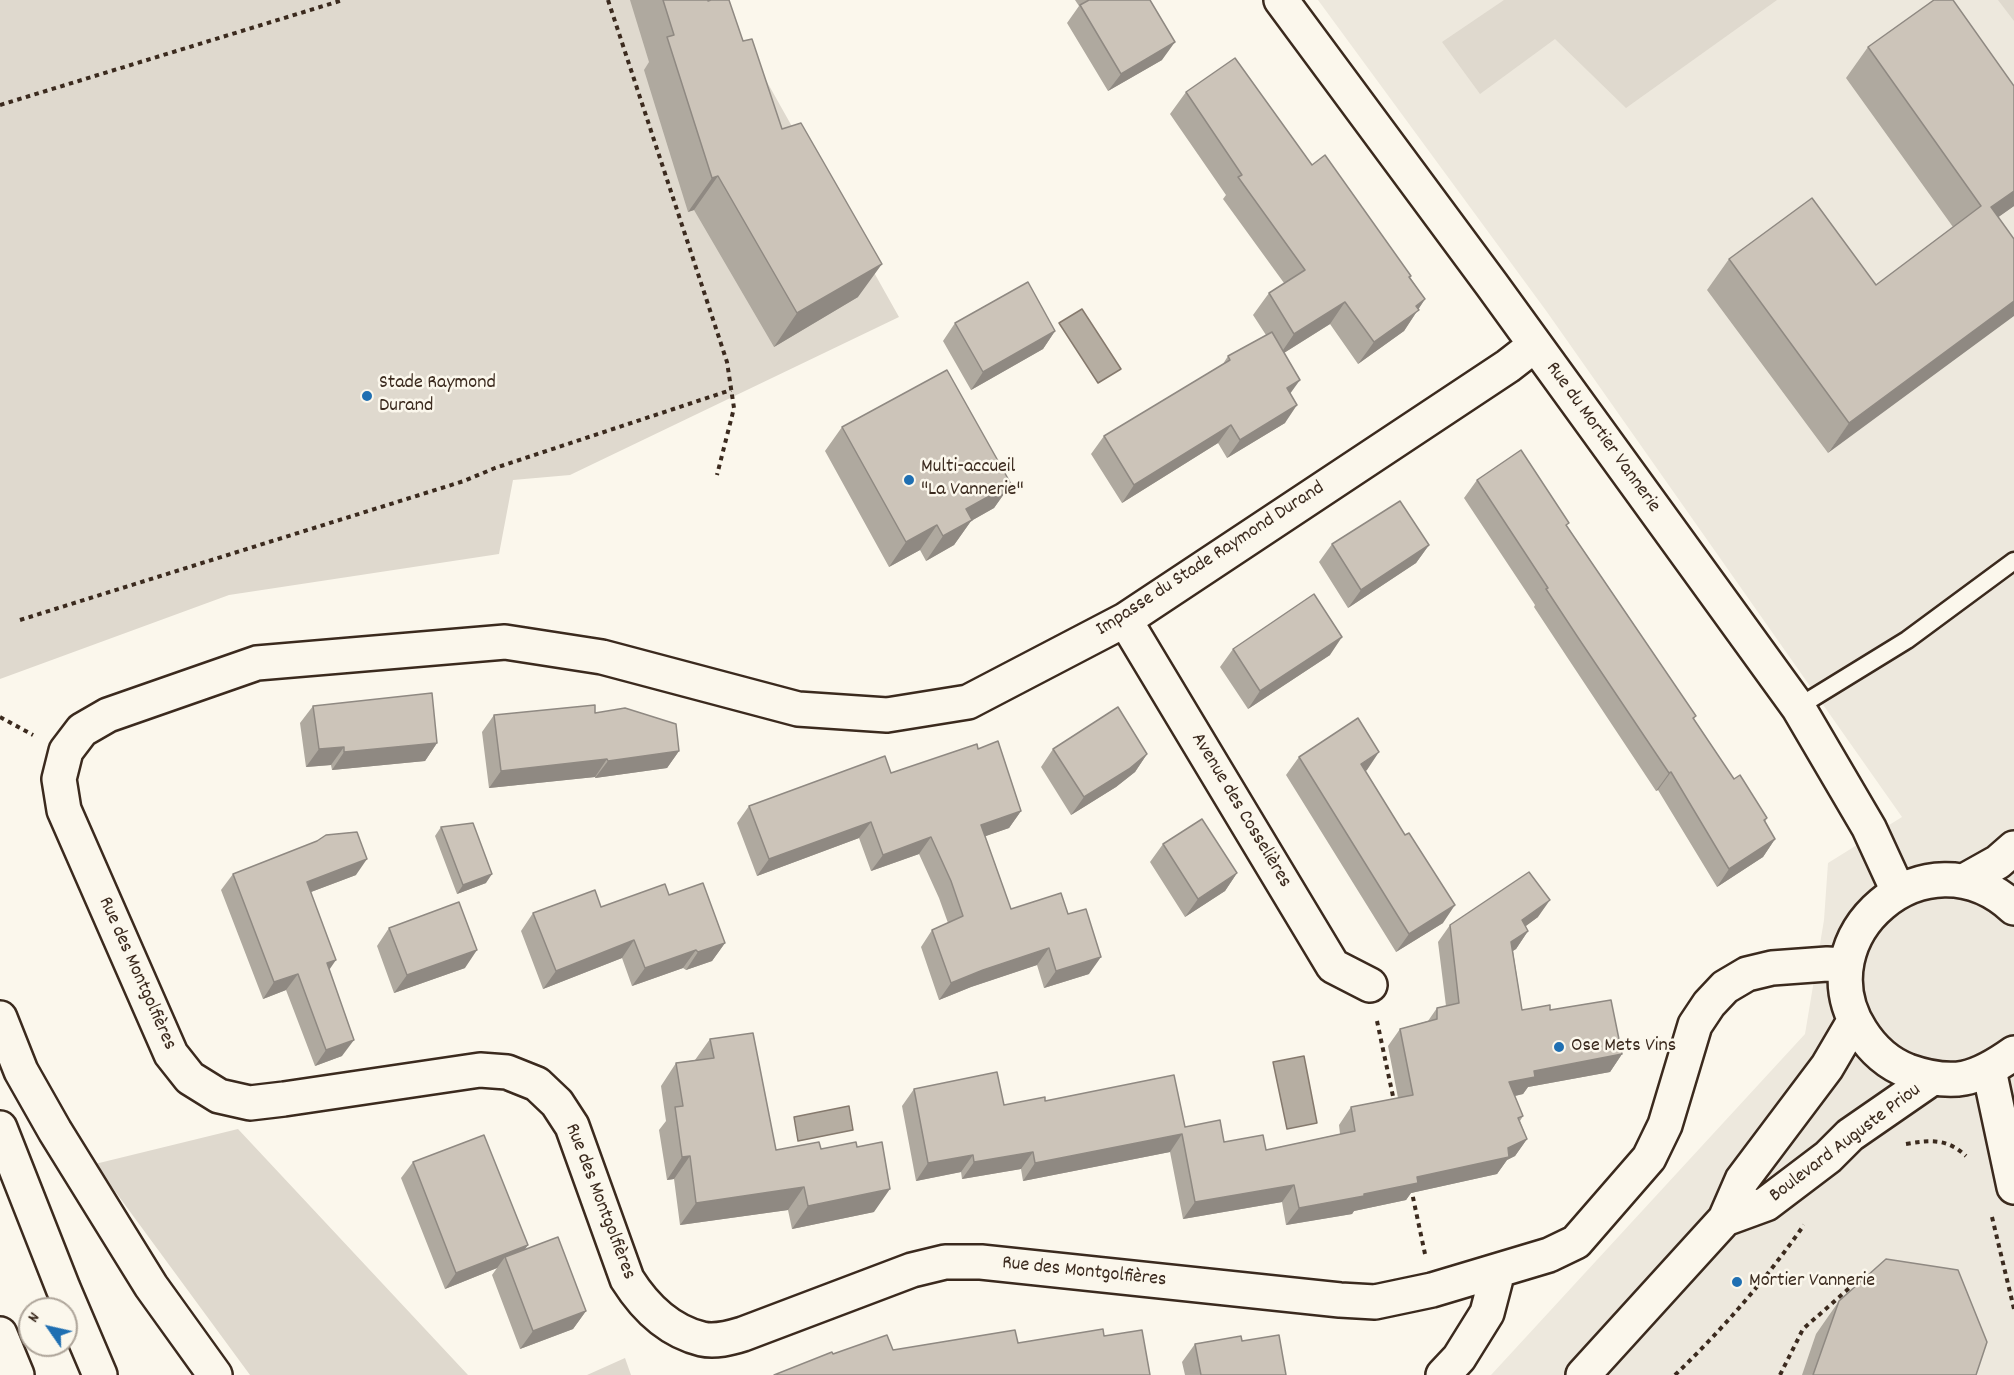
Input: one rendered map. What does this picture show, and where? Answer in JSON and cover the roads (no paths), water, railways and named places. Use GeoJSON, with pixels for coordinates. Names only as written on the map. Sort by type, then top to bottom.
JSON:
{"type":"FeatureCollection","features":[{"type":"Feature","properties":{"kind":"main road","name":"Rue du Mortier Vannerie"},"geometry":{"type":"LineString","coordinates":[[1281,0],[1798,707],[1869,828],[1898,891]]}},
{"type":"Feature","properties":{"kind":"main road","name":"Impasse du Stade Raymond Durand"},"geometry":{"type":"LineString","coordinates":[[66,751],[82,730],[108,715],[256,663],[505,642],[602,657],[798,709],[887,715],[968,702],[1125,620],[1508,366],[1535,345]]}},
{"type":"Feature","properties":{"kind":"main road","name":"Avenue des Cosselières"},"geometry":{"type":"LineString","coordinates":[[1125,620],[1333,966],[1370,985]]}},
{"type":"Feature","properties":{"kind":"main road","name":"Rue des Montgolfières"},"geometry":{"type":"LineString","coordinates":[[66,751],[60,779],[63,810],[171,1054],[190,1077],[219,1096],[250,1103],[480,1070],[507,1072],[537,1084],[557,1103],[572,1126],[627,1279],[636,1294],[653,1313],[681,1330],[702,1339],[724,1339],[743,1334],[912,1270],[945,1262],[981,1262],[1375,1302],[1432,1290],[1549,1255],[1576,1242],[1649,1158],[1665,1125],[1695,1025],[1708,1004],[1725,987],[1747,974],[1772,968],[1846,965]]}},
{"type":"Feature","properties":{"kind":"main road"},"geometry":{"type":"LineString","coordinates":[[1964,881],[1998,862],[2014,848]]}},
{"type":"Feature","properties":{"kind":"main road"},"geometry":{"type":"LineString","coordinates":[[2014,908],[1999,894],[1964,881],[1942,879],[1919,883],[1898,891],[1874,911],[1856,935],[1846,965],[1846,993],[1854,1021],[1870,1046],[1892,1065],[1931,1079],[1955,1080],[2001,1062],[2014,1187]]}},
{"type":"Feature","properties":{"kind":"main road"},"geometry":{"type":"LineString","coordinates":[[0,1018],[21,1071],[55,1131],[151,1286],[215,1375]]}},
{"type":"Feature","properties":{"kind":"main road","name":"Boulevard Auguste Priou"},"geometry":{"type":"LineString","coordinates":[[1584,1375],[1725,1219],[1742,1180],[1827,1067],[1854,1021]]}},
{"type":"Feature","properties":{"kind":"main road","name":"Boulevard Auguste Priou"},"geometry":{"type":"LineString","coordinates":[[1725,1219],[1766,1204],[1828,1156],[1850,1135],[1931,1079]]}},
{"type":"Feature","properties":{"kind":"main road"},"geometry":{"type":"LineString","coordinates":[[0,1128],[100,1375]]}},
{"type":"Feature","properties":{"kind":"main road"},"geometry":{"type":"LineString","coordinates":[[1443,1375],[1459,1358],[1486,1314],[1498,1271]]}},
{"type":"Feature","properties":{"kind":"main road"},"geometry":{"type":"LineString","coordinates":[[0,1334],[17,1375]]}},
{"type":"Feature","properties":{"kind":"lane"},"geometry":{"type":"LineString","coordinates":[[1798,707],[1907,640],[2014,561]]}},
{"type":"Feature","properties":{"kind":"place","name":"Stade Raymond Durand"},"geometry":{"type":"Point","coordinates":[367,396]}},
{"type":"Feature","properties":{"kind":"place","name":"Multi-accueil \"La Vannerie\""},"geometry":{"type":"Point","coordinates":[909,480]}},
{"type":"Feature","properties":{"kind":"place","name":"Ose Mets Vins"},"geometry":{"type":"Point","coordinates":[1559,1047]}},
{"type":"Feature","properties":{"kind":"place","name":"Mortier Vannerie"},"geometry":{"type":"Point","coordinates":[1737,1282]}}]}
